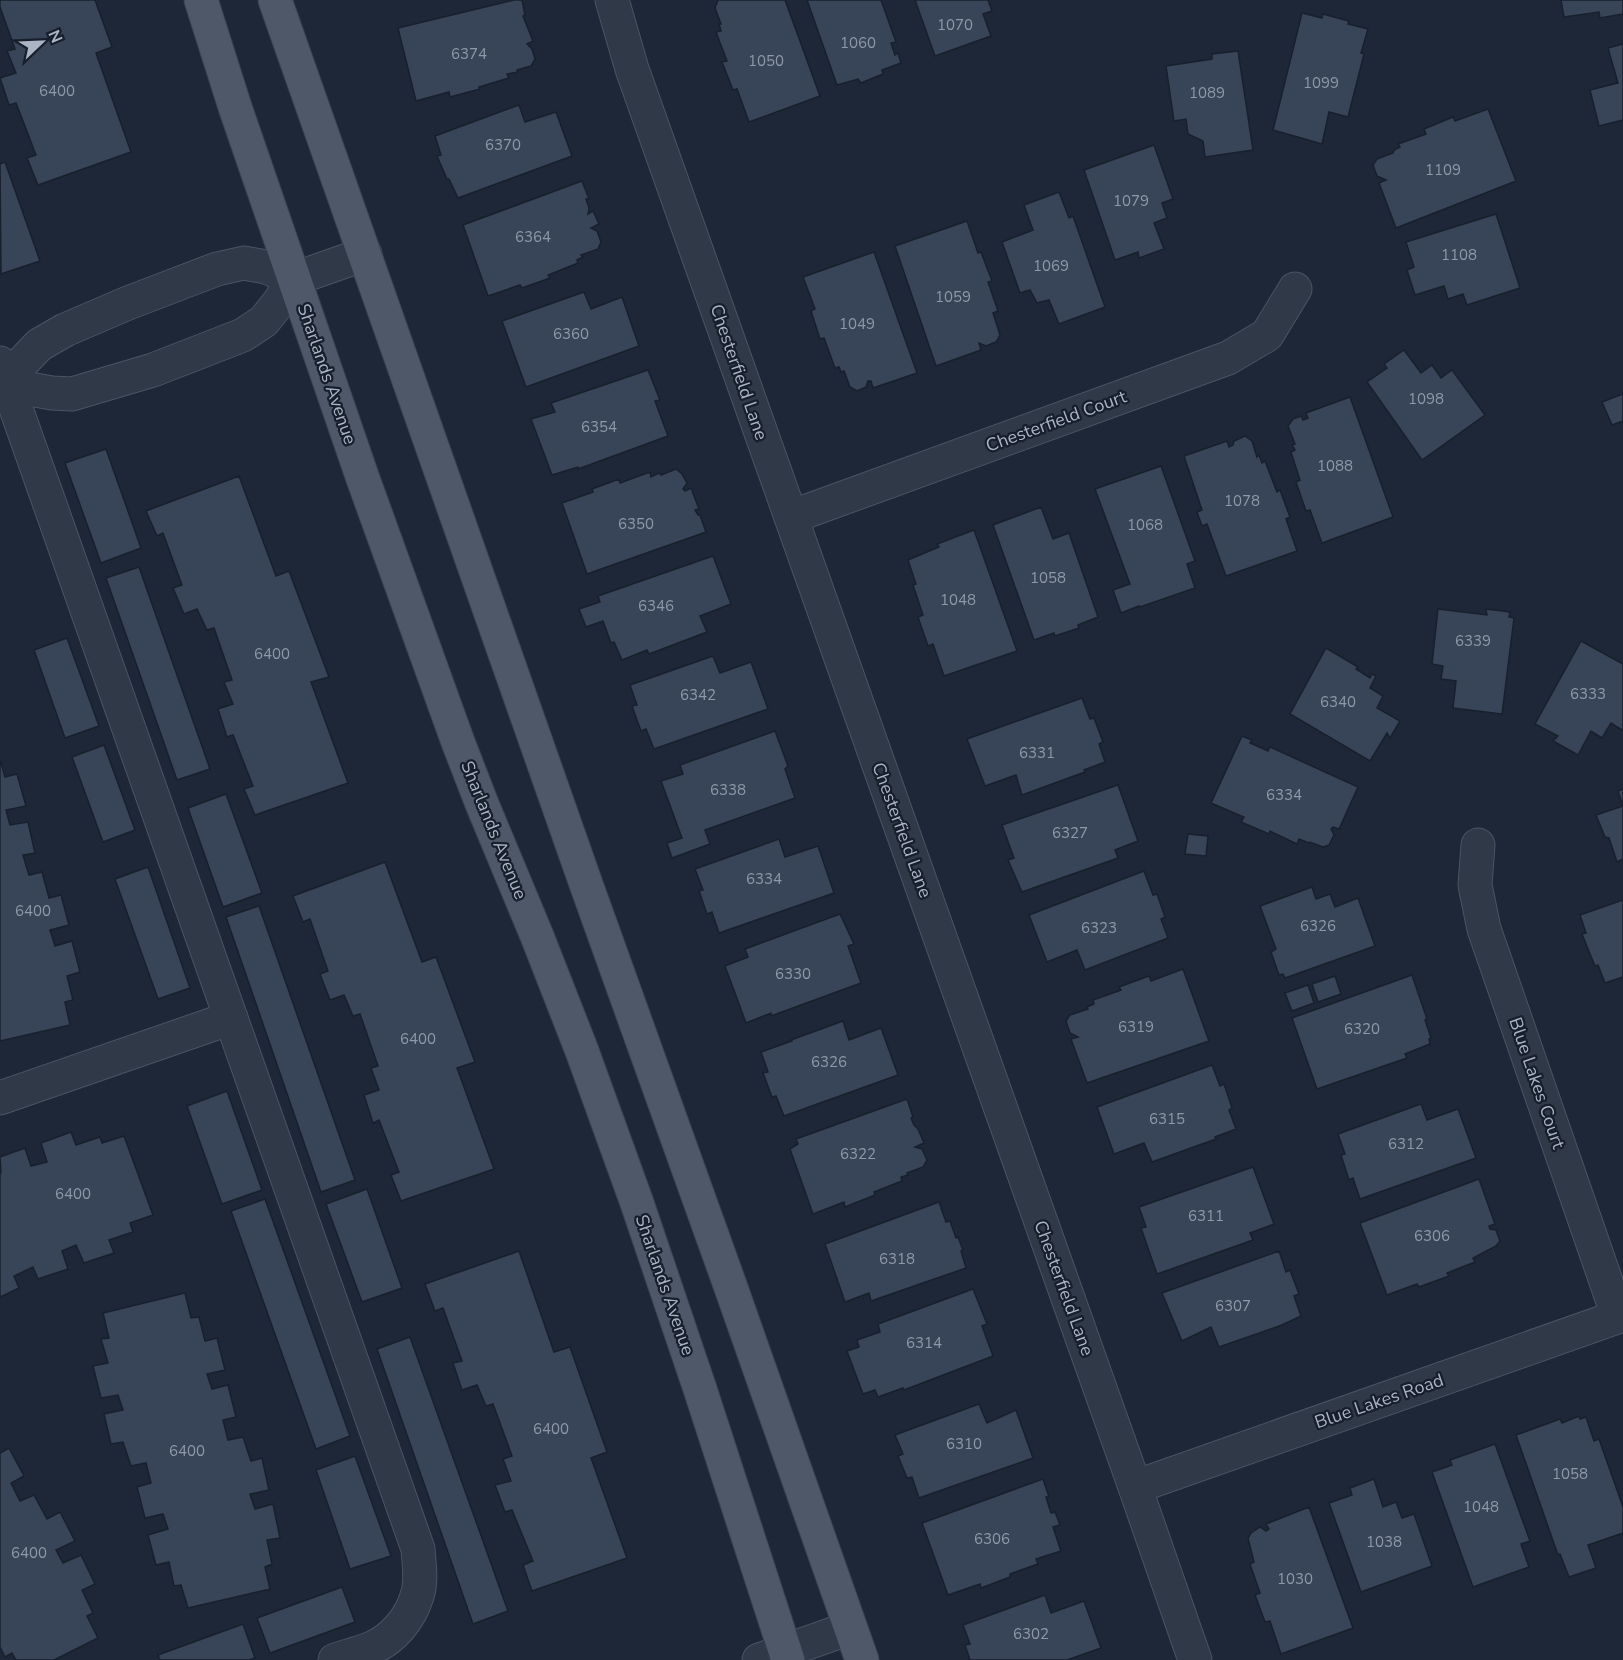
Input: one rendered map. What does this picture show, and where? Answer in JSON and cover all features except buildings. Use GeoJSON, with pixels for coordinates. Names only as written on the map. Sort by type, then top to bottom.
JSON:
{"type":"FeatureCollection","features":[{"type":"Feature","properties":{"kind":"main road","name":"Sharlands Avenue"},"geometry":{"type":"LineString","coordinates":[[201,0],[238,118],[362,476],[466,763],[537,936],[594,1084],[700,1389],[777,1657]]}},
{"type":"Feature","properties":{"kind":"main road"},"geometry":{"type":"LineString","coordinates":[[275,0],[862,1660]]}},
{"type":"Feature","properties":{"kind":"street","name":"Chesterfield Lane"},"geometry":{"type":"LineString","coordinates":[[612,0],[632,69],[1195,1660]]}},
{"type":"Feature","properties":{"kind":"street"},"geometry":{"type":"LineString","coordinates":[[4,374],[52,393],[72,394],[153,370],[243,335],[264,321],[294,279],[365,254]]}},
{"type":"Feature","properties":{"kind":"street"},"geometry":{"type":"LineString","coordinates":[[4,374],[21,363],[39,345],[65,330],[217,269],[244,263],[266,267],[294,279]]}},
{"type":"Feature","properties":{"kind":"street","name":"Chesterfield Court"},"geometry":{"type":"LineString","coordinates":[[790,517],[1228,358],[1267,335],[1295,290]]}},
{"type":"Feature","properties":{"kind":"street"},"geometry":{"type":"LineString","coordinates":[[4,374],[417,1549],[420,1570],[418,1595],[407,1618],[392,1636],[372,1648],[335,1660]]}},
{"type":"Feature","properties":{"kind":"street","name":"Blue Lakes Court"},"geometry":{"type":"LineString","coordinates":[[1478,845],[1475,885],[1484,929],[1621,1316]]}},
{"type":"Feature","properties":{"kind":"street"},"geometry":{"type":"LineString","coordinates":[[0,1098],[231,1018]]}},
{"type":"Feature","properties":{"kind":"street","name":"Blue Lakes Road"},"geometry":{"type":"LineString","coordinates":[[1135,1487],[1621,1316]]}},
{"type":"Feature","properties":{"kind":"street"},"geometry":{"type":"LineString","coordinates":[[777,1657],[850,1628]]}}]}
